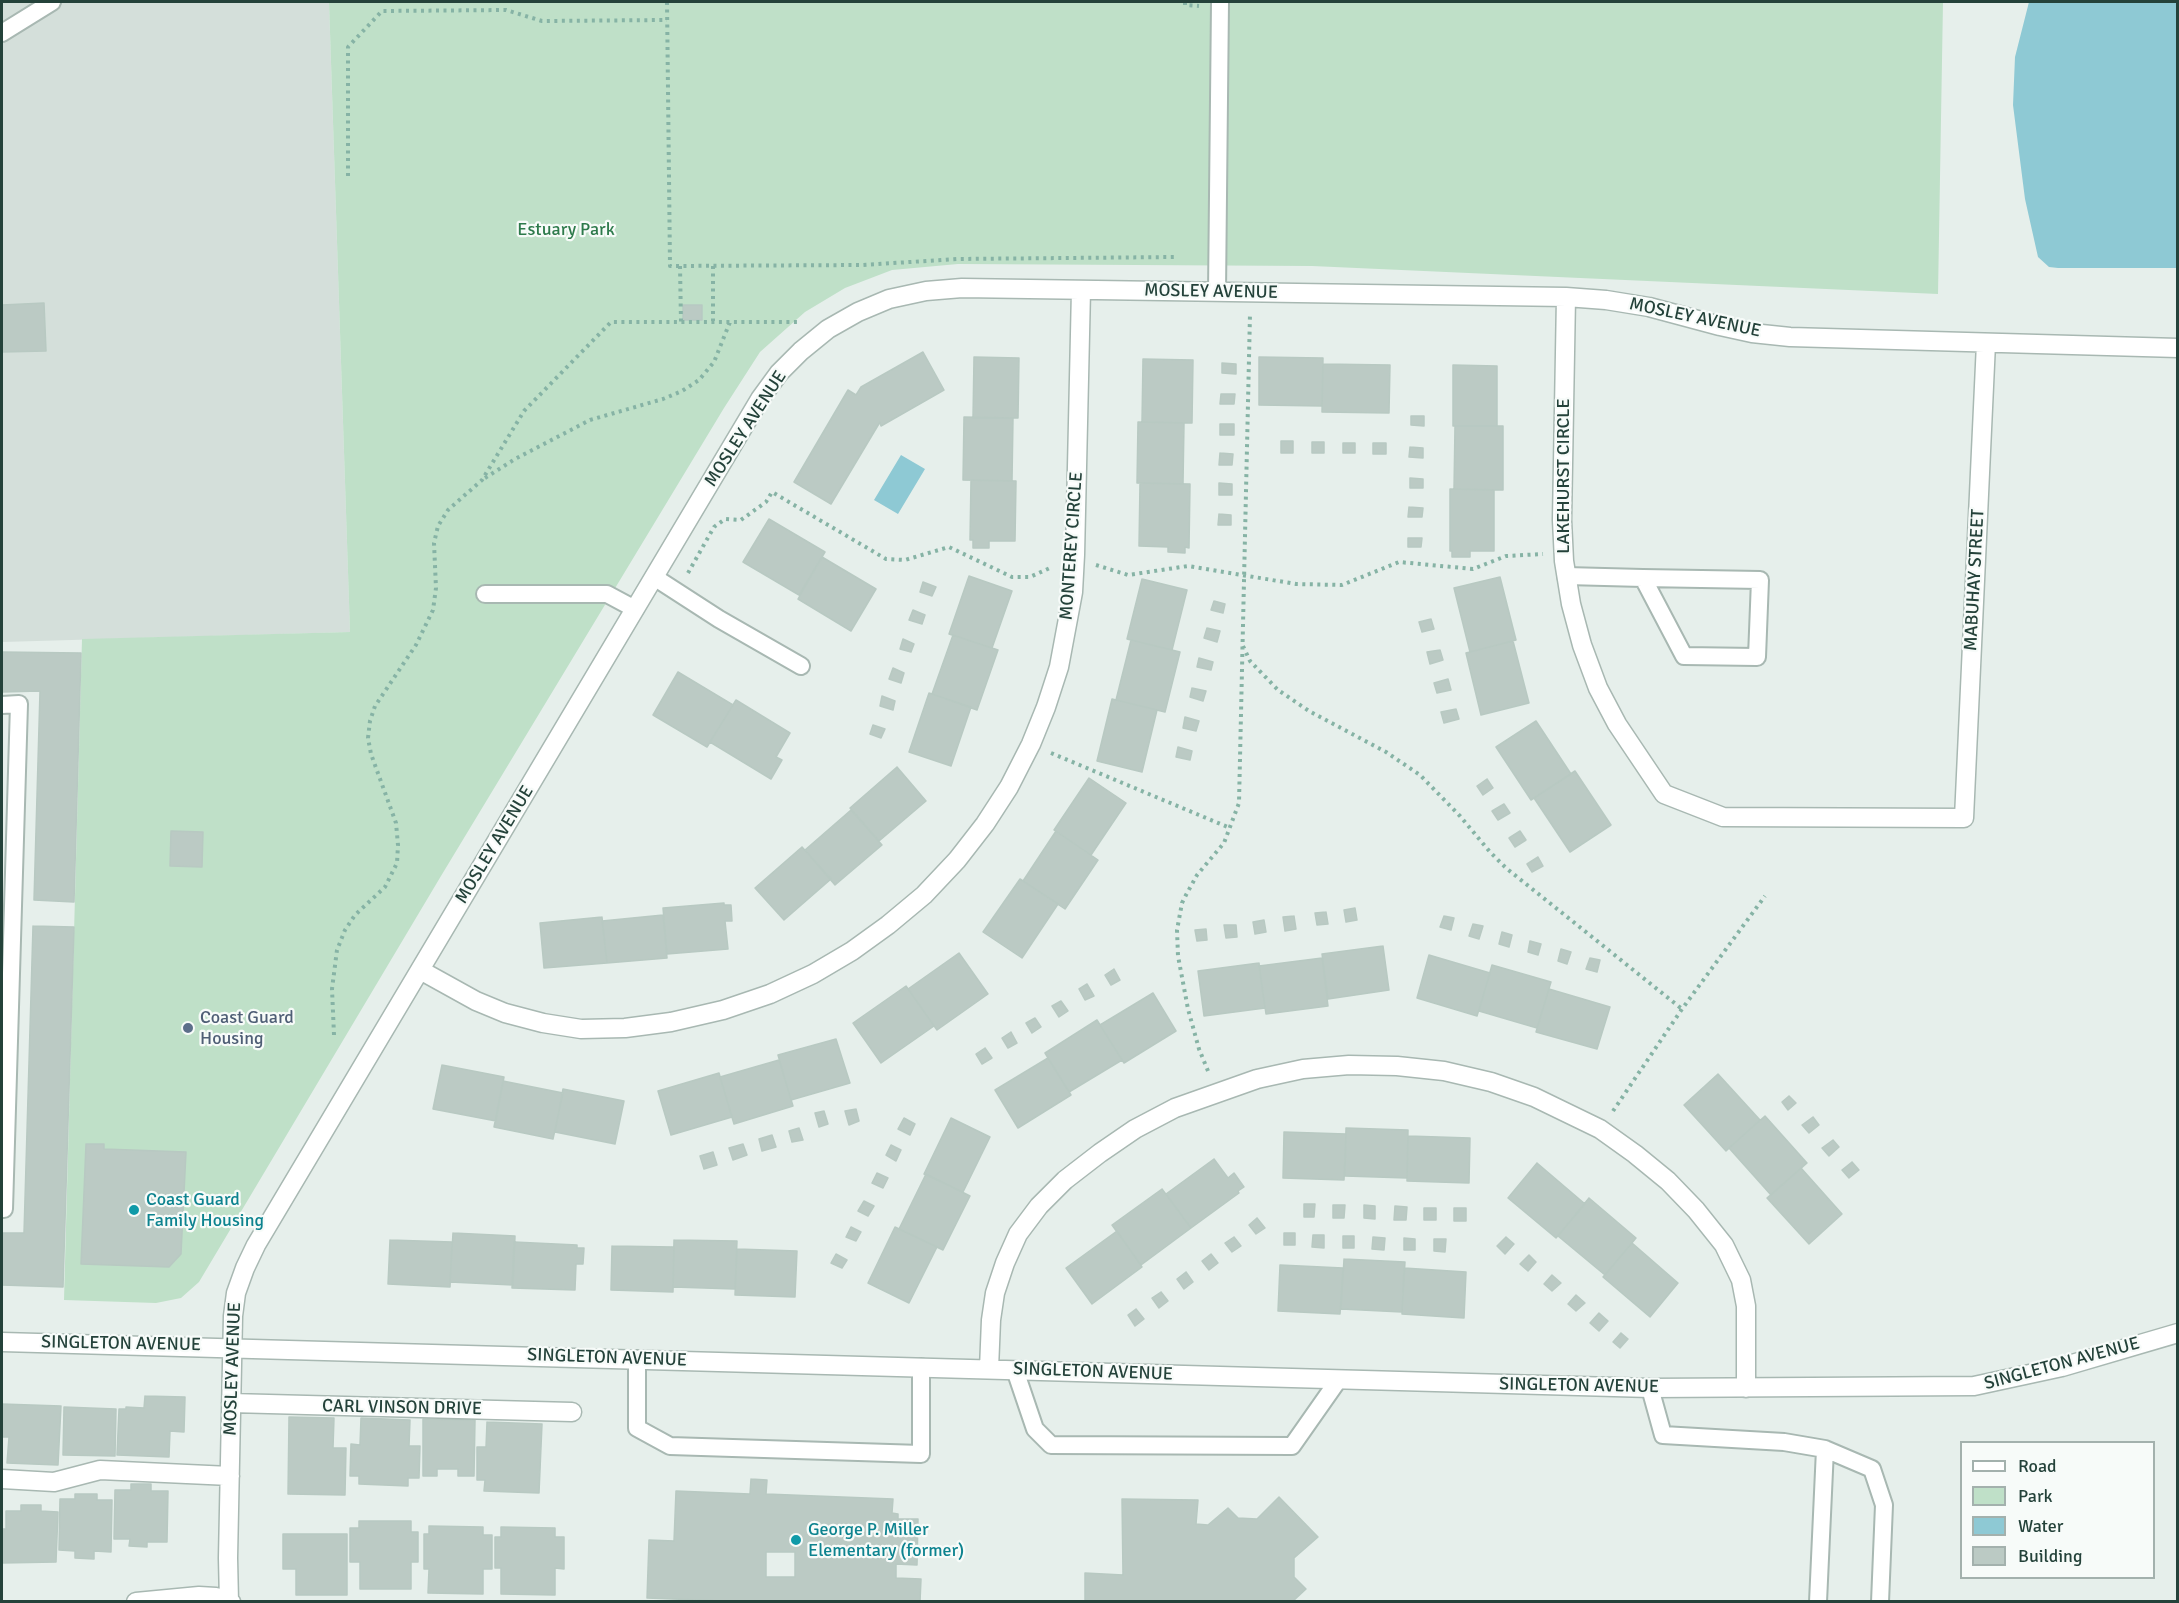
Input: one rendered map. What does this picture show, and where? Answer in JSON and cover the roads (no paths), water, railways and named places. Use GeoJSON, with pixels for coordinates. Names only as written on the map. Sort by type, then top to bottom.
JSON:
{"type":"FeatureCollection","features":[{"type":"Feature","properties":{"kind":"street","name":"MOSLEY AVENUE"},"geometry":{"type":"LineString","coordinates":[[230,1601],[228,1558],[233,1316],[236,1293],[244,1268],[760,399],[779,373],[828,329],[858,312],[889,299],[926,291],[962,288],[1250,292],[1566,297],[1606,300],[1649,307],[1752,333],[1790,337],[2178,348]]}},
{"type":"Feature","properties":{"kind":"street","name":"MONTEREY CIRCLE"},"geometry":{"type":"LineString","coordinates":[[420,970],[476,1001],[505,1013],[543,1023],[581,1029],[625,1028],[671,1022],[723,1010],[770,994],[813,974],[888,926],[924,895],[957,860],[985,825],[1009,787],[1031,744],[1059,667],[1073,592],[1081,290]]}},
{"type":"Feature","properties":{"kind":"street","name":"LAKEHURST CIRCLE"},"geometry":{"type":"LineString","coordinates":[[1566,297],[1562,520],[1566,576],[1571,604],[1582,645],[1598,688],[1617,724],[1664,794],[1723,817],[1964,818]]}},
{"type":"Feature","properties":{"kind":"street","name":"MABUHAY STREET"},"geometry":{"type":"LineString","coordinates":[[1964,818],[1986,343]]}},
{"type":"Feature","properties":{"kind":"street"},"geometry":{"type":"LineString","coordinates":[[989,1369],[991,1320],[995,1293],[1005,1263],[1018,1234],[1039,1206],[1065,1180],[1136,1129],[1175,1108],[1216,1092],[1257,1079],[1303,1069],[1349,1065],[1397,1066],[1444,1071],[1491,1082],[1534,1097],[1600,1129],[1668,1181],[1696,1210],[1724,1245],[1741,1280],[1746,1306],[1746,1388]]}},
{"type":"Feature","properties":{"kind":"street","name":"SINGLETON AVENUE"},"geometry":{"type":"LineString","coordinates":[[2,1341],[1650,1388],[1746,1388],[1974,1386],[2062,1367],[2178,1333]]}},
{"type":"Feature","properties":{"kind":"street","name":"CARL VINSON DRIVE"},"geometry":{"type":"LineString","coordinates":[[231,1403],[572,1412]]}},
{"type":"Feature","properties":{"kind":"street"},"geometry":{"type":"LineString","coordinates":[[2,1479],[54,1482],[100,1470],[230,1476]]}},
{"type":"Feature","properties":{"kind":"street"},"geometry":{"type":"LineString","coordinates":[[136,1602],[199,1596],[230,1601]]}},
{"type":"Feature","properties":{"kind":"lane"},"geometry":{"type":"LineString","coordinates":[[2,33],[51,2]]}},
{"type":"Feature","properties":{"kind":"lane"},"geometry":{"type":"LineString","coordinates":[[1217,292],[1220,2]]}},
{"type":"Feature","properties":{"kind":"lane"},"geometry":{"type":"LineString","coordinates":[[1566,576],[1760,580],[1757,657],[1684,656],[1643,578]]}},
{"type":"Feature","properties":{"kind":"lane"},"geometry":{"type":"LineString","coordinates":[[654,577],[719,619],[801,666]]}},
{"type":"Feature","properties":{"kind":"lane"},"geometry":{"type":"LineString","coordinates":[[485,594],[607,594],[635,609]]}},
{"type":"Feature","properties":{"kind":"lane"},"geometry":{"type":"LineString","coordinates":[[2,705],[19,704],[7,913],[4,1209],[2,1209]]}},
{"type":"Feature","properties":{"kind":"lane"},"geometry":{"type":"LineString","coordinates":[[637,1359],[637,1428],[670,1446],[921,1454],[921,1367]]}},
{"type":"Feature","properties":{"kind":"lane"},"geometry":{"type":"LineString","coordinates":[[1015,1370],[1035,1429],[1051,1445],[1292,1446],[1339,1379]]}},
{"type":"Feature","properties":{"kind":"lane"},"geometry":{"type":"LineString","coordinates":[[1650,1388],[1662,1435],[1784,1442],[1825,1449],[1872,1469],[1884,1505],[1880,1602]]}},
{"type":"Feature","properties":{"kind":"lane"},"geometry":{"type":"LineString","coordinates":[[1818,1602],[1825,1449]]}},
{"type":"Feature","properties":{"kind":"water"},"geometry":{"type":"Polygon","coordinates":[[[2029,2],[2177,2],[2177,268],[2058,268],[2049,267],[2038,257],[2025,199],[2013,105],[2015,57],[2029,2]]]}},
{"type":"Feature","properties":{"kind":"water"},"geometry":{"type":"Polygon","coordinates":[[[901,455],[925,469],[898,514],[874,500],[901,455]]]}},
{"type":"Feature","properties":{"kind":"place","name":"Coast Guard Housing"},"geometry":{"type":"Point","coordinates":[188,1028]}},
{"type":"Feature","properties":{"kind":"place","name":"Coast Guard Family Housing"},"geometry":{"type":"Point","coordinates":[134,1210]}},
{"type":"Feature","properties":{"kind":"place","name":"George P. Miller Elementary (former)"},"geometry":{"type":"Point","coordinates":[796,1540]}},
{"type":"Feature","properties":{"kind":"park label","name":"Estuary Park"},"geometry":{"type":"Point","coordinates":[566,230]}}]}
